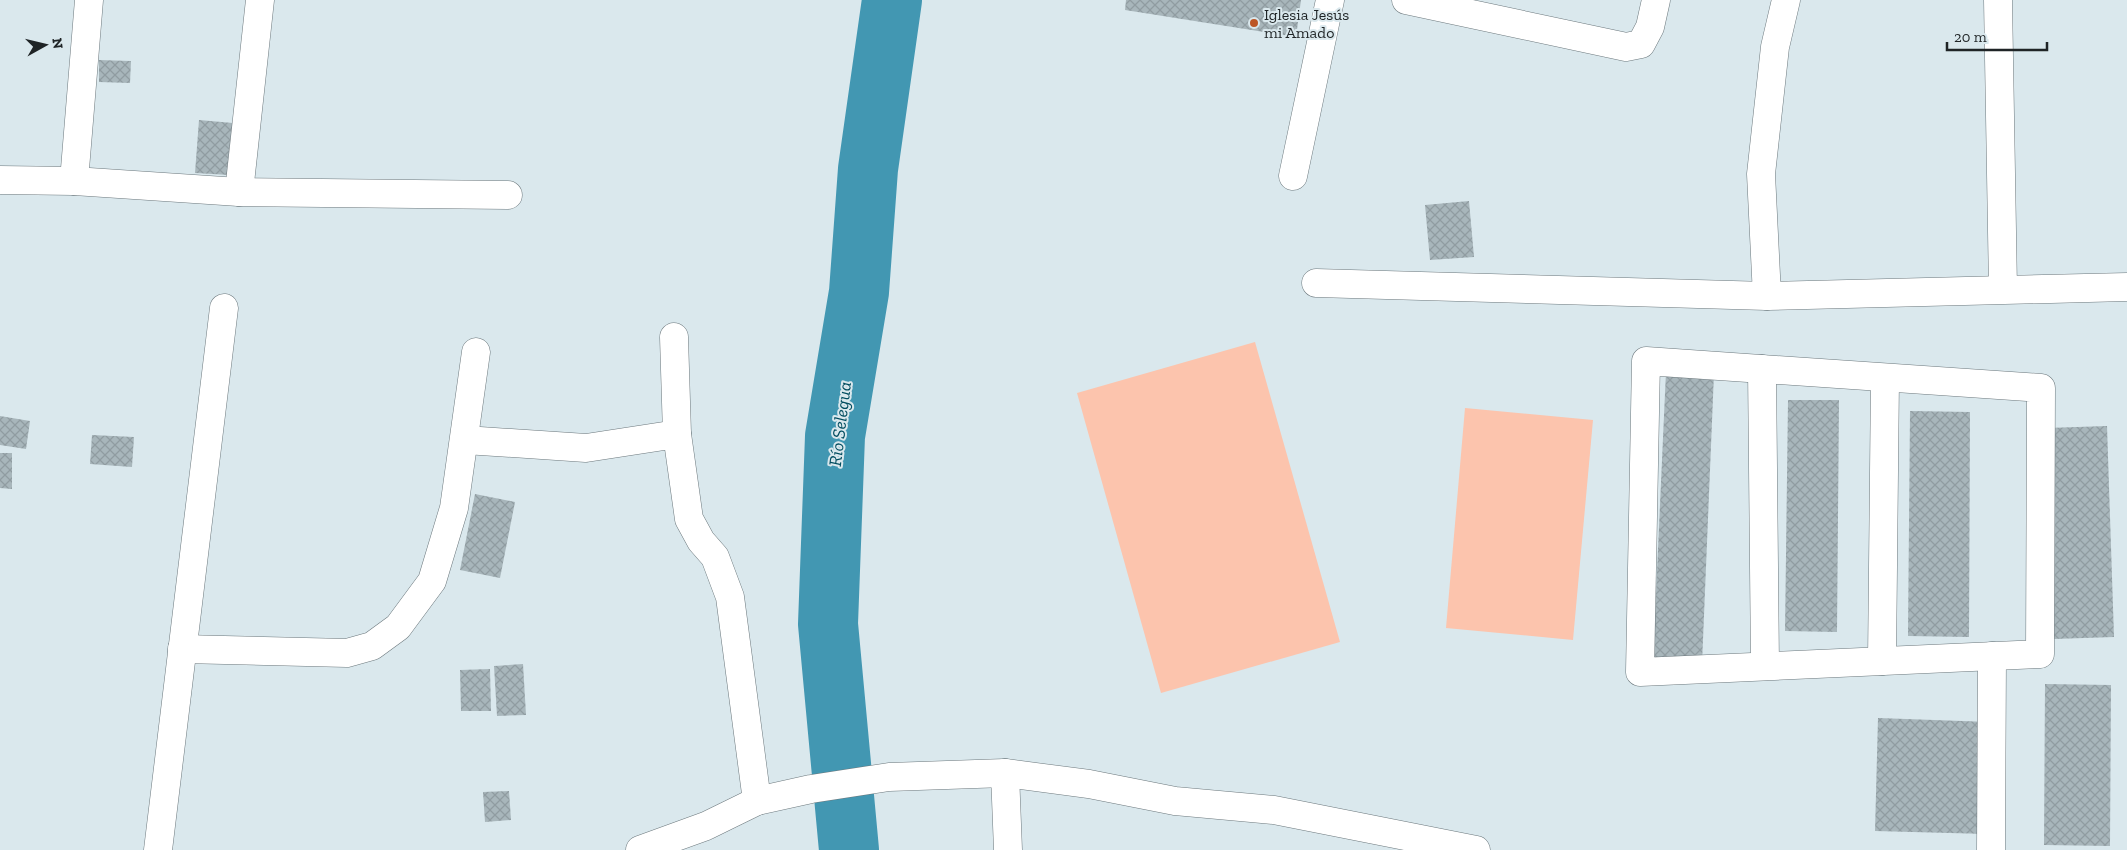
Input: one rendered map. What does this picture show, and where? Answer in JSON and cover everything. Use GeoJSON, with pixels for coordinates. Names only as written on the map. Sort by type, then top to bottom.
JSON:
{"type":"FeatureCollection","features":[{"type":"Feature","properties":{"kind":"street"},"geometry":{"type":"LineString","coordinates":[[74,181],[89,0]]}},
{"type":"Feature","properties":{"kind":"street"},"geometry":{"type":"LineString","coordinates":[[239,192],[260,0]]}},
{"type":"Feature","properties":{"kind":"street"},"geometry":{"type":"LineString","coordinates":[[1293,176],[1330,0]]}},
{"type":"Feature","properties":{"kind":"street"},"geometry":{"type":"LineString","coordinates":[[1406,0],[1626,47],[1641,44],[1650,27],[1656,0]]}},
{"type":"Feature","properties":{"kind":"street"},"geometry":{"type":"LineString","coordinates":[[1767,296],[1761,174],[1775,47],[1786,0]]}},
{"type":"Feature","properties":{"kind":"street"},"geometry":{"type":"LineString","coordinates":[[1998,0],[2003,289]]}},
{"type":"Feature","properties":{"kind":"street"},"geometry":{"type":"LineString","coordinates":[[0,180],[74,181],[239,192],[508,195]]}},
{"type":"Feature","properties":{"kind":"street"},"geometry":{"type":"LineString","coordinates":[[1316,283],[1767,296],[2127,287]]}},
{"type":"Feature","properties":{"kind":"street"},"geometry":{"type":"LineString","coordinates":[[158,850],[224,308]]}},
{"type":"Feature","properties":{"kind":"street"},"geometry":{"type":"LineString","coordinates":[[674,337],[677,434],[689,519],[701,541],[715,557],[730,597],[757,801]]}},
{"type":"Feature","properties":{"kind":"street"},"geometry":{"type":"LineString","coordinates":[[182,649],[347,653],[372,646],[398,627],[432,581],[454,508],[476,352]]}},
{"type":"Feature","properties":{"kind":"street"},"geometry":{"type":"LineString","coordinates":[[1646,361],[1885,378],[2041,388],[2040,654],[1640,672],[1646,361]]}},
{"type":"Feature","properties":{"kind":"street"},"geometry":{"type":"LineString","coordinates":[[1762,369],[1765,666]]}},
{"type":"Feature","properties":{"kind":"street"},"geometry":{"type":"LineString","coordinates":[[1882,661],[1885,378]]}},
{"type":"Feature","properties":{"kind":"street"},"geometry":{"type":"LineString","coordinates":[[465,440],[586,448],[677,434]]}},
{"type":"Feature","properties":{"kind":"street"},"geometry":{"type":"LineString","coordinates":[[1991,850],[1992,656]]}},
{"type":"Feature","properties":{"kind":"street"},"geometry":{"type":"LineString","coordinates":[[1005,772],[1008,850]]}},
{"type":"Feature","properties":{"kind":"street"},"geometry":{"type":"LineString","coordinates":[[640,850],[704,838],[757,801],[811,789],[889,777],[1005,772],[1089,784],[1175,801],[1274,810],[1423,845],[1476,850]]}},
{"type":"Feature","properties":{"kind":"shaded area"},"geometry":{"type":"Polygon","coordinates":[[[1255,342],[1340,642],[1161,693],[1077,393],[1255,342]]]}},
{"type":"Feature","properties":{"kind":"shaded area"},"geometry":{"type":"Polygon","coordinates":[[[1465,408],[1593,420],[1573,640],[1446,628],[1465,408]]]}},
{"type":"Feature","properties":{"kind":"building","name":"Iglesia Jesús mi Amado"},"geometry":{"type":"Polygon","coordinates":[[[1126,0],[1301,0],[1296,37],[1125,10],[1126,0]]]}},
{"type":"Feature","properties":{"kind":"building"},"geometry":{"type":"Polygon","coordinates":[[[99,60],[131,61],[130,83],[99,82],[99,60]]]}},
{"type":"Feature","properties":{"kind":"building"},"geometry":{"type":"Polygon","coordinates":[[[199,120],[233,123],[229,175],[195,173],[199,120]]]}},
{"type":"Feature","properties":{"kind":"building"},"geometry":{"type":"Polygon","coordinates":[[[1469,201],[1474,257],[1430,260],[1425,205],[1469,201]]]}},
{"type":"Feature","properties":{"kind":"building"},"geometry":{"type":"Polygon","coordinates":[[[1666,371],[1714,373],[1702,664],[1653,661],[1666,371]]]}},
{"type":"Feature","properties":{"kind":"building"},"geometry":{"type":"Polygon","coordinates":[[[1788,400],[1839,400],[1837,632],[1785,631],[1788,400]]]}},
{"type":"Feature","properties":{"kind":"building"},"geometry":{"type":"Polygon","coordinates":[[[1910,411],[1970,412],[1969,637],[1908,636],[1910,411]]]}},
{"type":"Feature","properties":{"kind":"building"},"geometry":{"type":"Polygon","coordinates":[[[0,416],[30,421],[26,449],[0,445],[0,416]]]}},
{"type":"Feature","properties":{"kind":"building"},"geometry":{"type":"Polygon","coordinates":[[[2107,426],[2114,637],[2054,639],[2047,428],[2107,426]]]}},
{"type":"Feature","properties":{"kind":"building"},"geometry":{"type":"Polygon","coordinates":[[[92,435],[134,437],[132,467],[90,464],[92,435]]]}},
{"type":"Feature","properties":{"kind":"building"},"geometry":{"type":"Polygon","coordinates":[[[0,453],[12,453],[12,489],[0,488],[0,453]]]}},
{"type":"Feature","properties":{"kind":"building"},"geometry":{"type":"Polygon","coordinates":[[[475,494],[515,502],[500,578],[460,570],[475,494]]]}},
{"type":"Feature","properties":{"kind":"building"},"geometry":{"type":"Polygon","coordinates":[[[523,664],[526,715],[497,716],[494,666],[523,664]]]}},
{"type":"Feature","properties":{"kind":"building"},"geometry":{"type":"Polygon","coordinates":[[[490,669],[491,711],[461,711],[460,670],[490,669]]]}},
{"type":"Feature","properties":{"kind":"building"},"geometry":{"type":"Polygon","coordinates":[[[2045,684],[2111,685],[2110,846],[2044,845],[2045,684]]]}},
{"type":"Feature","properties":{"kind":"building"},"geometry":{"type":"Polygon","coordinates":[[[1878,718],[1990,722],[1987,834],[1875,831],[1878,718]]]}},
{"type":"Feature","properties":{"kind":"building"},"geometry":{"type":"Polygon","coordinates":[[[509,791],[511,820],[485,822],[483,792],[509,791]]]}},
{"type":"Feature","properties":{"kind":"waterway","name":"Río Selegua"},"geometry":{"type":"LineString","coordinates":[[849,850],[828,624],[835,436],[859,292],[868,169],[892,0]]}},
{"type":"Feature","properties":{"kind":"place","name":"Iglesia Jesús mi Amado"},"geometry":{"type":"Point","coordinates":[1254,23]}}]}
